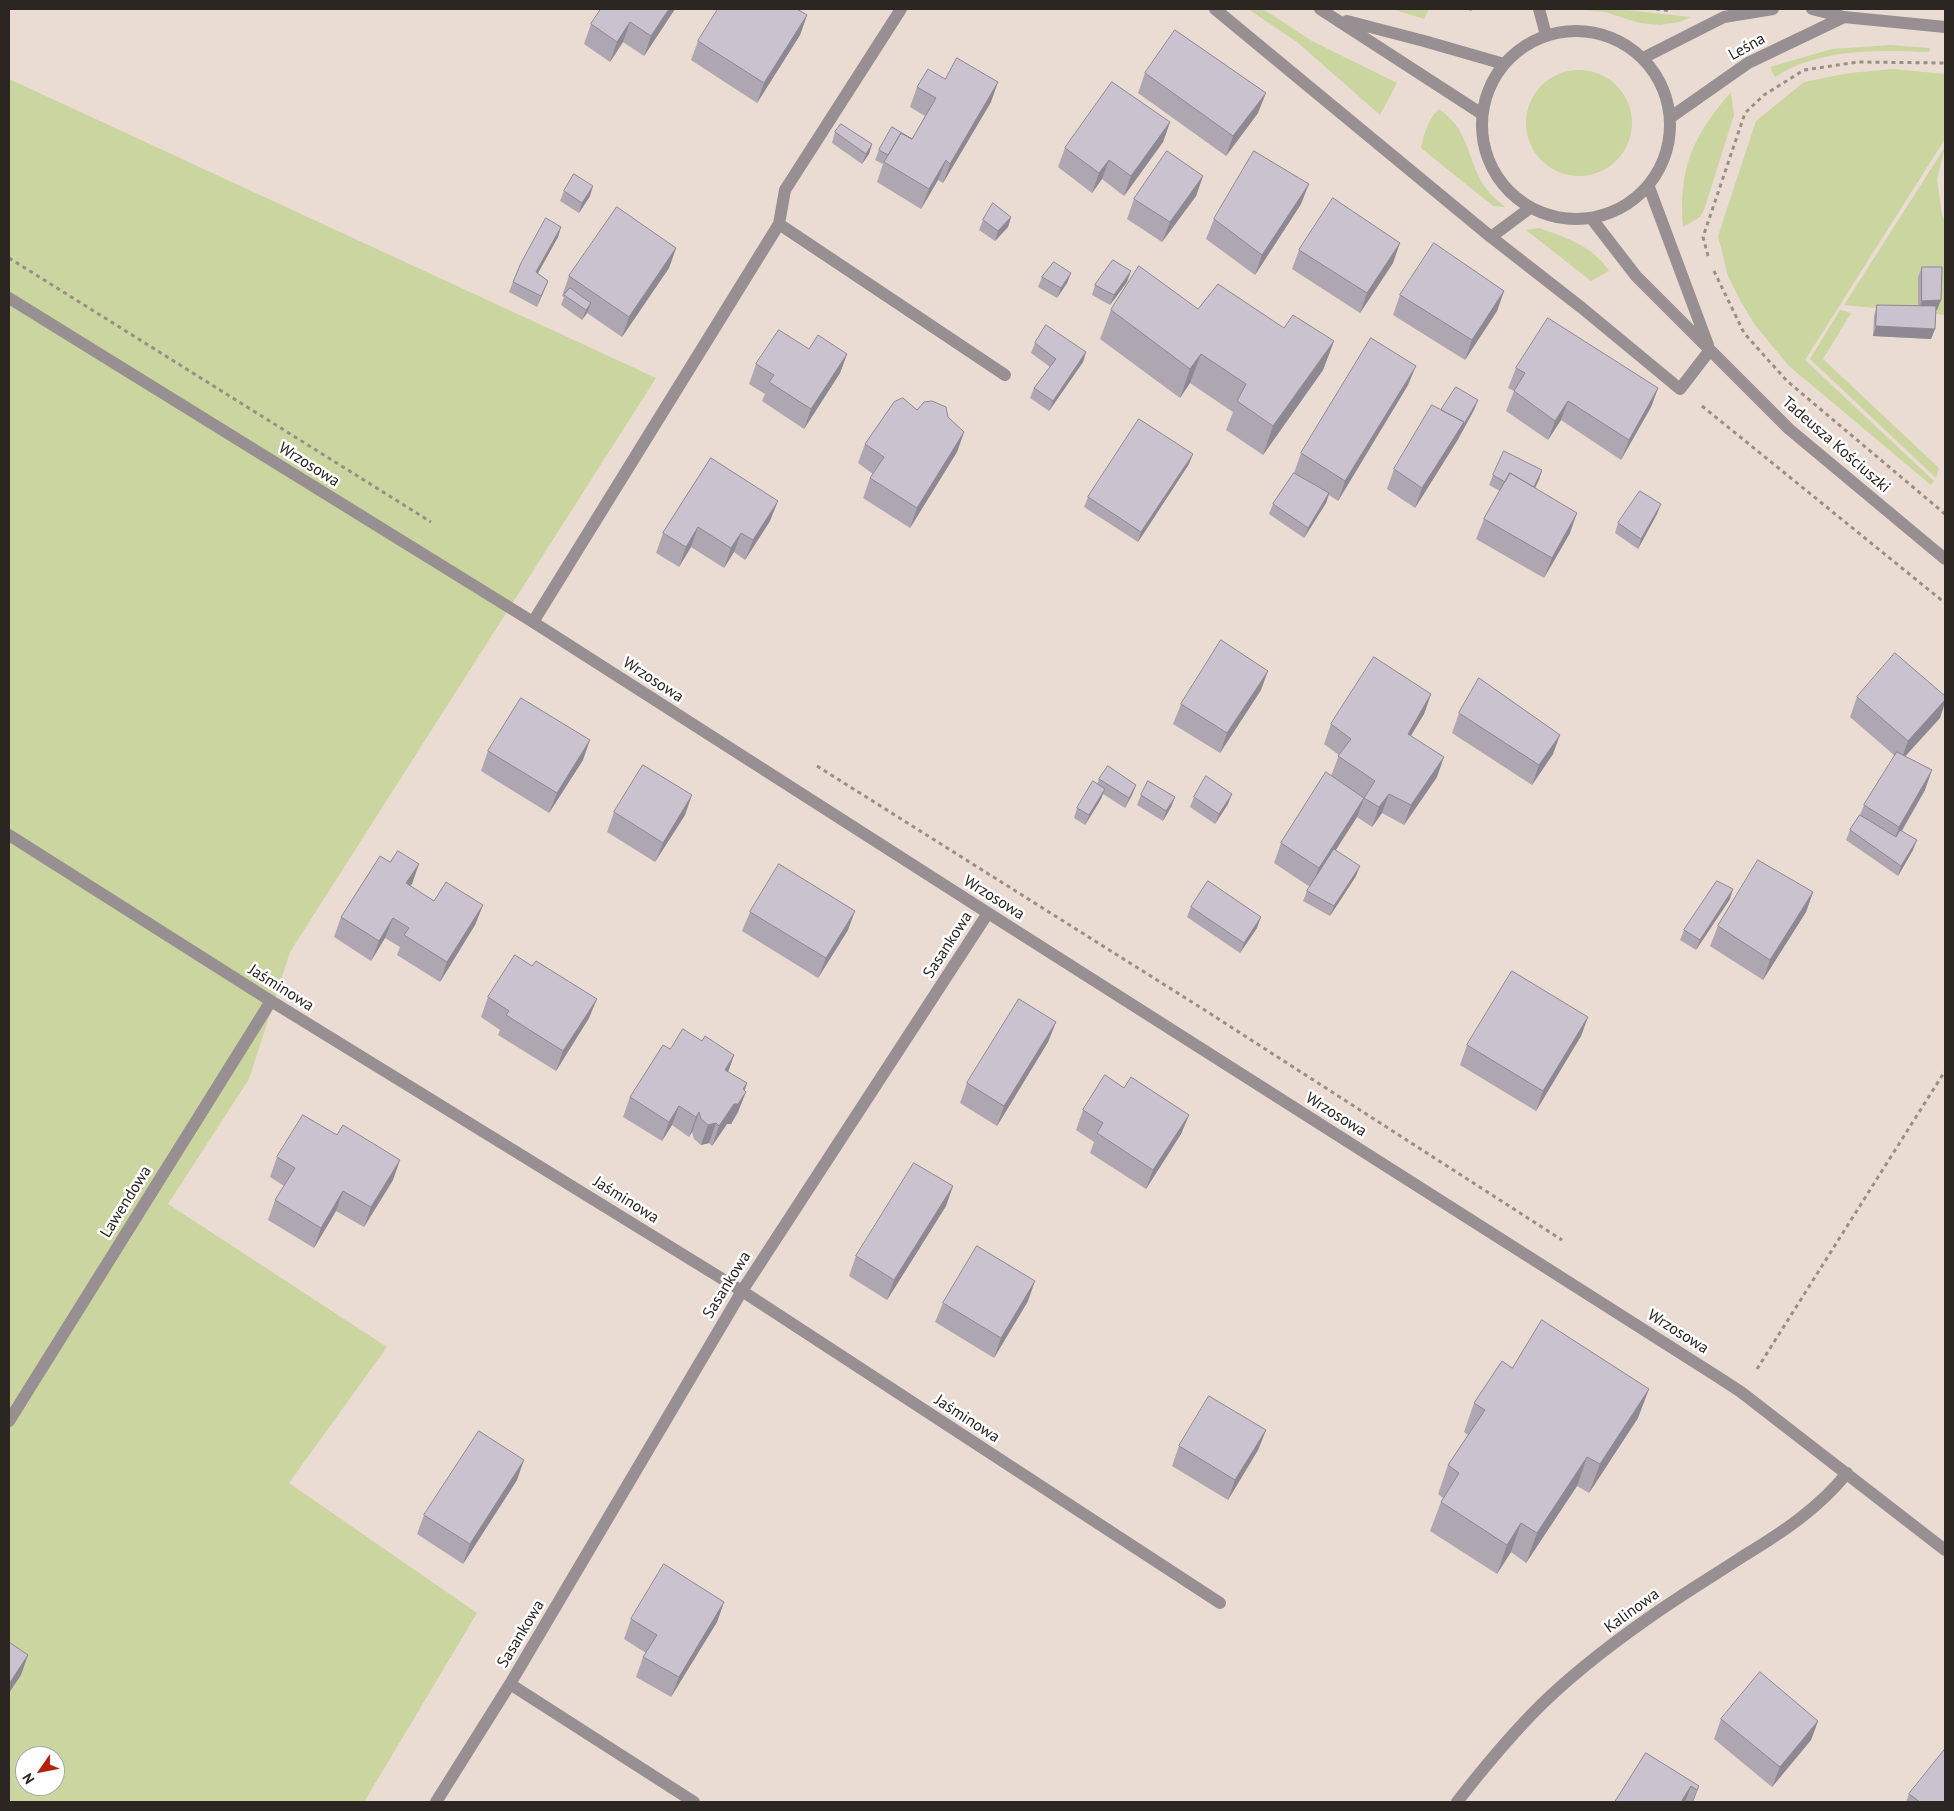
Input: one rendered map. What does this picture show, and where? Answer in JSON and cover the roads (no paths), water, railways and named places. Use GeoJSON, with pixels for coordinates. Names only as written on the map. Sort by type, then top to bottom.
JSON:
{"type":"FeatureCollection","features":[{"type":"Feature","properties":{"kind":"street"},"geometry":{"type":"LineString","coordinates":[[533,622],[779,224],[785,190],[901,9]]}},
{"type":"Feature","properties":{"kind":"street"},"geometry":{"type":"LineString","coordinates":[[1215,9],[1491,237],[1582,308],[1680,389],[1710,350]]}},
{"type":"Feature","properties":{"kind":"street"},"geometry":{"type":"LineString","coordinates":[[1320,9],[1482,114]]}},
{"type":"Feature","properties":{"kind":"street"},"geometry":{"type":"LineString","coordinates":[[1539,9],[1546,35]]}},
{"type":"Feature","properties":{"kind":"street","name":"Leśna"},"geometry":{"type":"LineString","coordinates":[[1644,58],[1724,17],[1773,9]]}},
{"type":"Feature","properties":{"kind":"street"},"geometry":{"type":"LineString","coordinates":[[1812,9],[1844,17],[1945,27]]}},
{"type":"Feature","properties":{"kind":"street","name":"Leśna"},"geometry":{"type":"LineString","coordinates":[[1671,117],[1748,63],[1844,17]]}},
{"type":"Feature","properties":{"kind":"street"},"geometry":{"type":"LineString","coordinates":[[1337,19],[1424,40],[1504,64]]}},
{"type":"Feature","properties":{"kind":"street"},"geometry":{"type":"LineString","coordinates":[[1571,30],[1598,33],[1622,42],[1644,58],[1657,75],[1666,95],[1671,117],[1670,142],[1662,166],[1649,187],[1632,202],[1613,212],[1592,219],[1570,220],[1550,216],[1530,208],[1508,190],[1492,168],[1483,142],[1482,114],[1489,88],[1504,64],[1523,47],[1546,35],[1571,30]]}},
{"type":"Feature","properties":{"kind":"street","name":"Tadeusza Kościuszki"},"geometry":{"type":"LineString","coordinates":[[1649,187],[1710,350]]}},
{"type":"Feature","properties":{"kind":"street"},"geometry":{"type":"LineString","coordinates":[[1491,237],[1530,208]]}},
{"type":"Feature","properties":{"kind":"street","name":"Tadeusza Kościuszki"},"geometry":{"type":"LineString","coordinates":[[1592,219],[1636,276],[1789,429],[1945,558]]}},
{"type":"Feature","properties":{"kind":"street"},"geometry":{"type":"LineString","coordinates":[[779,224],[1005,375]]}},
{"type":"Feature","properties":{"kind":"street","name":"Wrzosowa"},"geometry":{"type":"LineString","coordinates":[[9,298],[533,622],[1742,1392],[1945,1550]]}},
{"type":"Feature","properties":{"kind":"street","name":"Jaśminowa"},"geometry":{"type":"LineString","coordinates":[[9,834],[271,1001],[742,1291],[1220,1603]]}},
{"type":"Feature","properties":{"kind":"street","name":"Sasankowa"},"geometry":{"type":"LineString","coordinates":[[436,1802],[510,1684],[742,1291],[988,913]]}},
{"type":"Feature","properties":{"kind":"street","name":"Lawendowa"},"geometry":{"type":"LineString","coordinates":[[9,1421],[271,1001]]}},
{"type":"Feature","properties":{"kind":"street","name":"Kalinowa"},"geometry":{"type":"LineString","coordinates":[[1457,1802],[1534,1712],[1595,1658],[1649,1617],[1780,1534],[1816,1506],[1835,1488],[1847,1473]]}},
{"type":"Feature","properties":{"kind":"street","name":"Sasankowa"},"geometry":{"type":"LineString","coordinates":[[510,1684],[694,1802]]}}]}
